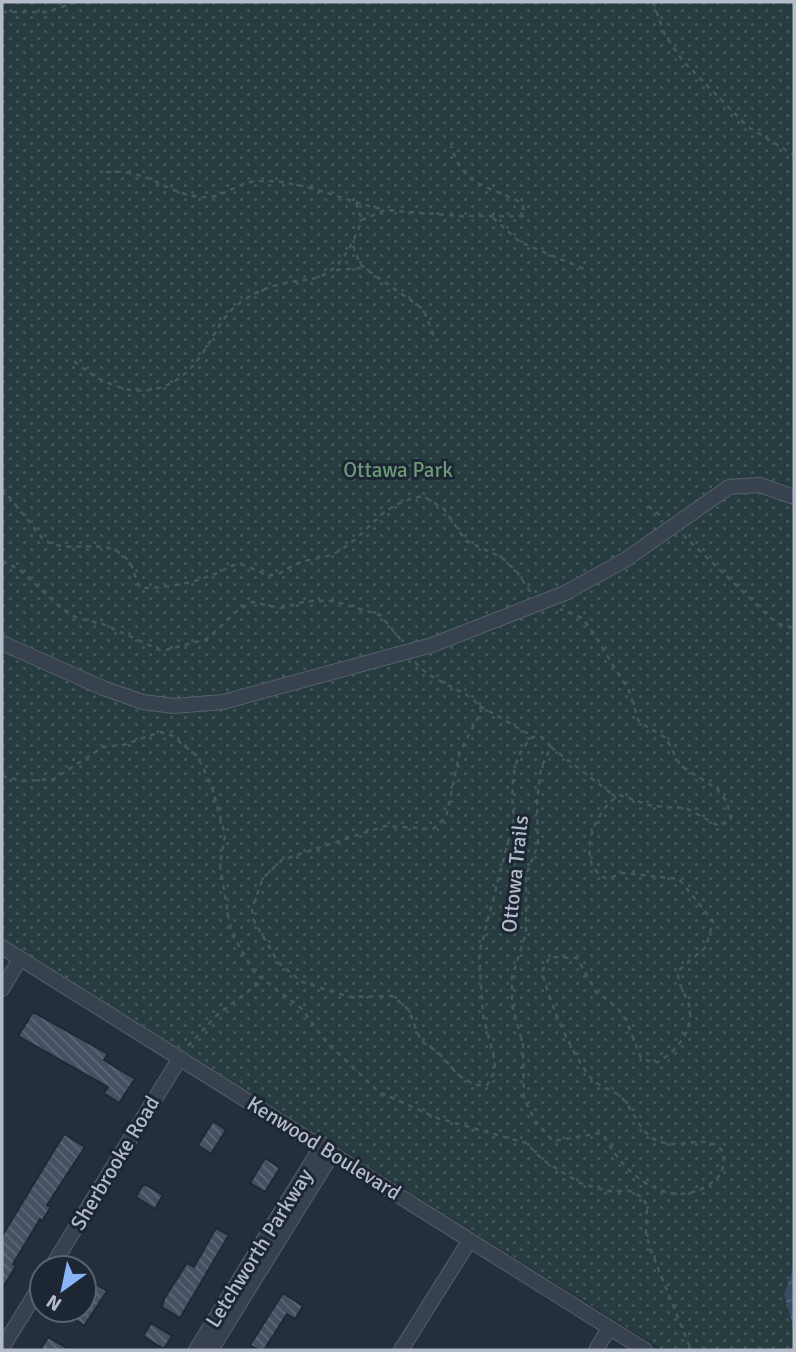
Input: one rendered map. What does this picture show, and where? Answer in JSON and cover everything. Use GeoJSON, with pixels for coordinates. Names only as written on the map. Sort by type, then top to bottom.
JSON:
{"type":"FeatureCollection","features":[{"type":"Feature","properties":{"kind":"street"},"geometry":{"type":"LineString","coordinates":[[2,643],[103,688],[143,702],[174,706],[223,702],[409,651],[565,593],[625,560],[729,487],[760,485],[794,497]]}},
{"type":"Feature","properties":{"kind":"street","name":"Kenwood Boulevard"},"geometry":{"type":"LineString","coordinates":[[2,947],[645,1350]]}},
{"type":"Feature","properties":{"kind":"street"},"geometry":{"type":"LineString","coordinates":[[2,989],[20,959]]}},
{"type":"Feature","properties":{"kind":"street","name":"Sherbrooke Road"},"geometry":{"type":"LineString","coordinates":[[60,1254],[180,1058]]}},
{"type":"Feature","properties":{"kind":"street","name":"Letchworth Parkway"},"geometry":{"type":"LineString","coordinates":[[196,1350],[327,1150]]}},
{"type":"Feature","properties":{"kind":"street","name":"Letchworth Parkway"},"geometry":{"type":"LineString","coordinates":[[211,1350],[327,1150]]}},
{"type":"Feature","properties":{"kind":"street"},"geometry":{"type":"LineString","coordinates":[[401,1350],[470,1240]]}},
{"type":"Feature","properties":{"kind":"street"},"geometry":{"type":"LineString","coordinates":[[2,1348],[28,1306]]}},
{"type":"Feature","properties":{"kind":"street"},"geometry":{"type":"LineString","coordinates":[[596,1350],[609,1328]]}},
{"type":"Feature","properties":{"kind":"path"},"geometry":{"type":"LineString","coordinates":[[2,12],[58,11],[76,2]]}},
{"type":"Feature","properties":{"kind":"path"},"geometry":{"type":"LineString","coordinates":[[653,2],[665,35],[688,66],[748,127],[794,155]]}},
{"type":"Feature","properties":{"kind":"path"},"geometry":{"type":"LineString","coordinates":[[106,172],[129,171],[144,175],[173,190],[197,197],[218,197],[250,181],[272,181],[308,187],[385,210],[492,217],[523,216],[523,206],[467,178],[457,166],[451,146]]}},
{"type":"Feature","properties":{"kind":"path"},"geometry":{"type":"LineString","coordinates":[[74,361],[98,380],[136,393],[158,388],[179,378],[195,364],[221,321],[242,300],[274,285],[317,279],[332,270],[353,246],[362,220],[356,203]]}},
{"type":"Feature","properties":{"kind":"path"},"geometry":{"type":"LineString","coordinates":[[362,220],[385,210]]}},
{"type":"Feature","properties":{"kind":"path"},"geometry":{"type":"LineString","coordinates":[[492,217],[520,242],[584,269]]}},
{"type":"Feature","properties":{"kind":"path"},"geometry":{"type":"LineString","coordinates":[[353,246],[364,268],[423,309],[436,341]]}},
{"type":"Feature","properties":{"kind":"path"},"geometry":{"type":"LineString","coordinates":[[332,270],[364,268]]}},
{"type":"Feature","properties":{"kind":"path"},"geometry":{"type":"LineString","coordinates":[[2,488],[43,539],[63,548],[105,546],[117,550],[130,562],[133,578],[141,588],[153,589],[207,577],[237,564],[248,565],[268,575],[277,575],[299,563],[333,554],[358,539],[385,509],[403,500],[423,496],[444,509],[466,541],[501,557],[541,603],[582,618],[629,691],[639,722],[666,738],[680,765],[717,789],[727,802],[731,819],[719,826],[686,808],[652,806],[627,796],[616,797],[542,737],[533,737],[480,706],[443,680],[427,674],[392,626],[380,615],[334,601],[317,600],[281,608],[252,602],[237,611],[207,639],[163,651],[103,624],[77,618],[60,607],[19,569],[2,561]]}},
{"type":"Feature","properties":{"kind":"path"},"geometry":{"type":"LineString","coordinates":[[648,506],[673,526],[776,623],[794,628]]}},
{"type":"Feature","properties":{"kind":"path","name":"Ottowa Trails"},"geometry":{"type":"LineString","coordinates":[[480,706],[481,712],[460,752],[446,817],[441,825],[422,830],[385,826],[282,860],[262,878],[252,909],[257,931],[278,962],[302,982],[350,997],[392,996],[408,1009],[421,1041],[438,1052],[457,1075],[475,1086],[487,1085],[492,1079],[495,1061],[483,1016],[479,954],[513,819],[517,762],[519,754],[533,737]]}},
{"type":"Feature","properties":{"kind":"path"},"geometry":{"type":"LineString","coordinates":[[2,776],[23,780],[54,779],[103,747],[123,745],[160,732],[190,749],[202,762],[224,826],[220,865],[232,934],[263,980],[301,1008],[327,1043],[379,1092],[437,1118],[526,1143],[542,1160],[580,1183],[607,1191],[630,1191],[642,1197],[648,1205],[646,1234],[650,1248],[691,1350]]}},
{"type":"Feature","properties":{"kind":"path","name":"Ottowa Trails"},"geometry":{"type":"LineString","coordinates":[[551,747],[541,768],[537,801],[538,845],[526,874],[526,933],[512,977],[512,1004],[523,1045],[524,1099],[536,1122],[553,1141],[600,1133],[620,1160],[640,1178],[674,1196],[689,1194],[722,1173],[724,1153],[719,1146],[709,1141],[665,1143],[640,1128],[623,1098],[592,1079],[557,1014],[542,971],[550,957],[580,960],[596,992],[617,1007],[626,1020],[636,1051],[649,1064],[671,1056],[689,1024],[689,1005],[677,979],[678,971],[706,947],[713,921],[679,879],[624,873],[607,879],[594,869],[590,839],[593,827],[616,797]]}},
{"type":"Feature","properties":{"kind":"path"},"geometry":{"type":"LineString","coordinates":[[180,1058],[202,1029],[263,980]]}},
{"type":"Feature","properties":{"kind":"green space","name":"Ottawa Park"},"geometry":{"type":"Polygon","coordinates":[[[2,2],[794,2],[794,1350],[663,1350],[2,938],[2,2]]]}},
{"type":"Feature","properties":{"kind":"water"},"geometry":{"type":"Polygon","coordinates":[[[794,1267],[794,1329],[784,1294],[794,1267]]]}},
{"type":"Feature","properties":{"kind":"building"},"geometry":{"type":"Polygon","coordinates":[[[33,1012],[108,1054],[104,1060],[135,1079],[119,1103],[104,1093],[108,1087],[18,1036],[33,1012]]]}},
{"type":"Feature","properties":{"kind":"building"},"geometry":{"type":"Polygon","coordinates":[[[213,1121],[226,1130],[211,1154],[198,1145],[213,1121]]]}},
{"type":"Feature","properties":{"kind":"building"},"geometry":{"type":"Polygon","coordinates":[[[64,1134],[85,1147],[47,1205],[51,1207],[42,1221],[40,1219],[13,1264],[16,1266],[2,1289],[2,1236],[64,1134]]]}},
{"type":"Feature","properties":{"kind":"building"},"geometry":{"type":"Polygon","coordinates":[[[265,1158],[280,1168],[265,1192],[250,1183],[265,1158]]]}},
{"type":"Feature","properties":{"kind":"building"},"geometry":{"type":"Polygon","coordinates":[[[146,1185],[163,1195],[155,1209],[136,1197],[142,1186],[146,1185]]]}},
{"type":"Feature","properties":{"kind":"building"},"geometry":{"type":"Polygon","coordinates":[[[216,1228],[229,1235],[180,1318],[162,1307],[164,1299],[187,1263],[194,1267],[216,1228]]]}},
{"type":"Feature","properties":{"kind":"building"},"geometry":{"type":"Polygon","coordinates":[[[98,1286],[107,1291],[98,1305],[98,1286]]]}},
{"type":"Feature","properties":{"kind":"building"},"geometry":{"type":"Polygon","coordinates":[[[283,1293],[303,1306],[295,1319],[287,1314],[264,1350],[259,1350],[250,1345],[283,1293]]]}},
{"type":"Feature","properties":{"kind":"building"},"geometry":{"type":"Polygon","coordinates":[[[151,1323],[172,1336],[164,1349],[143,1336],[151,1323]]]}},
{"type":"Feature","properties":{"kind":"building"},"geometry":{"type":"Polygon","coordinates":[[[48,1337],[70,1350],[40,1350],[48,1337]]]}}]}
